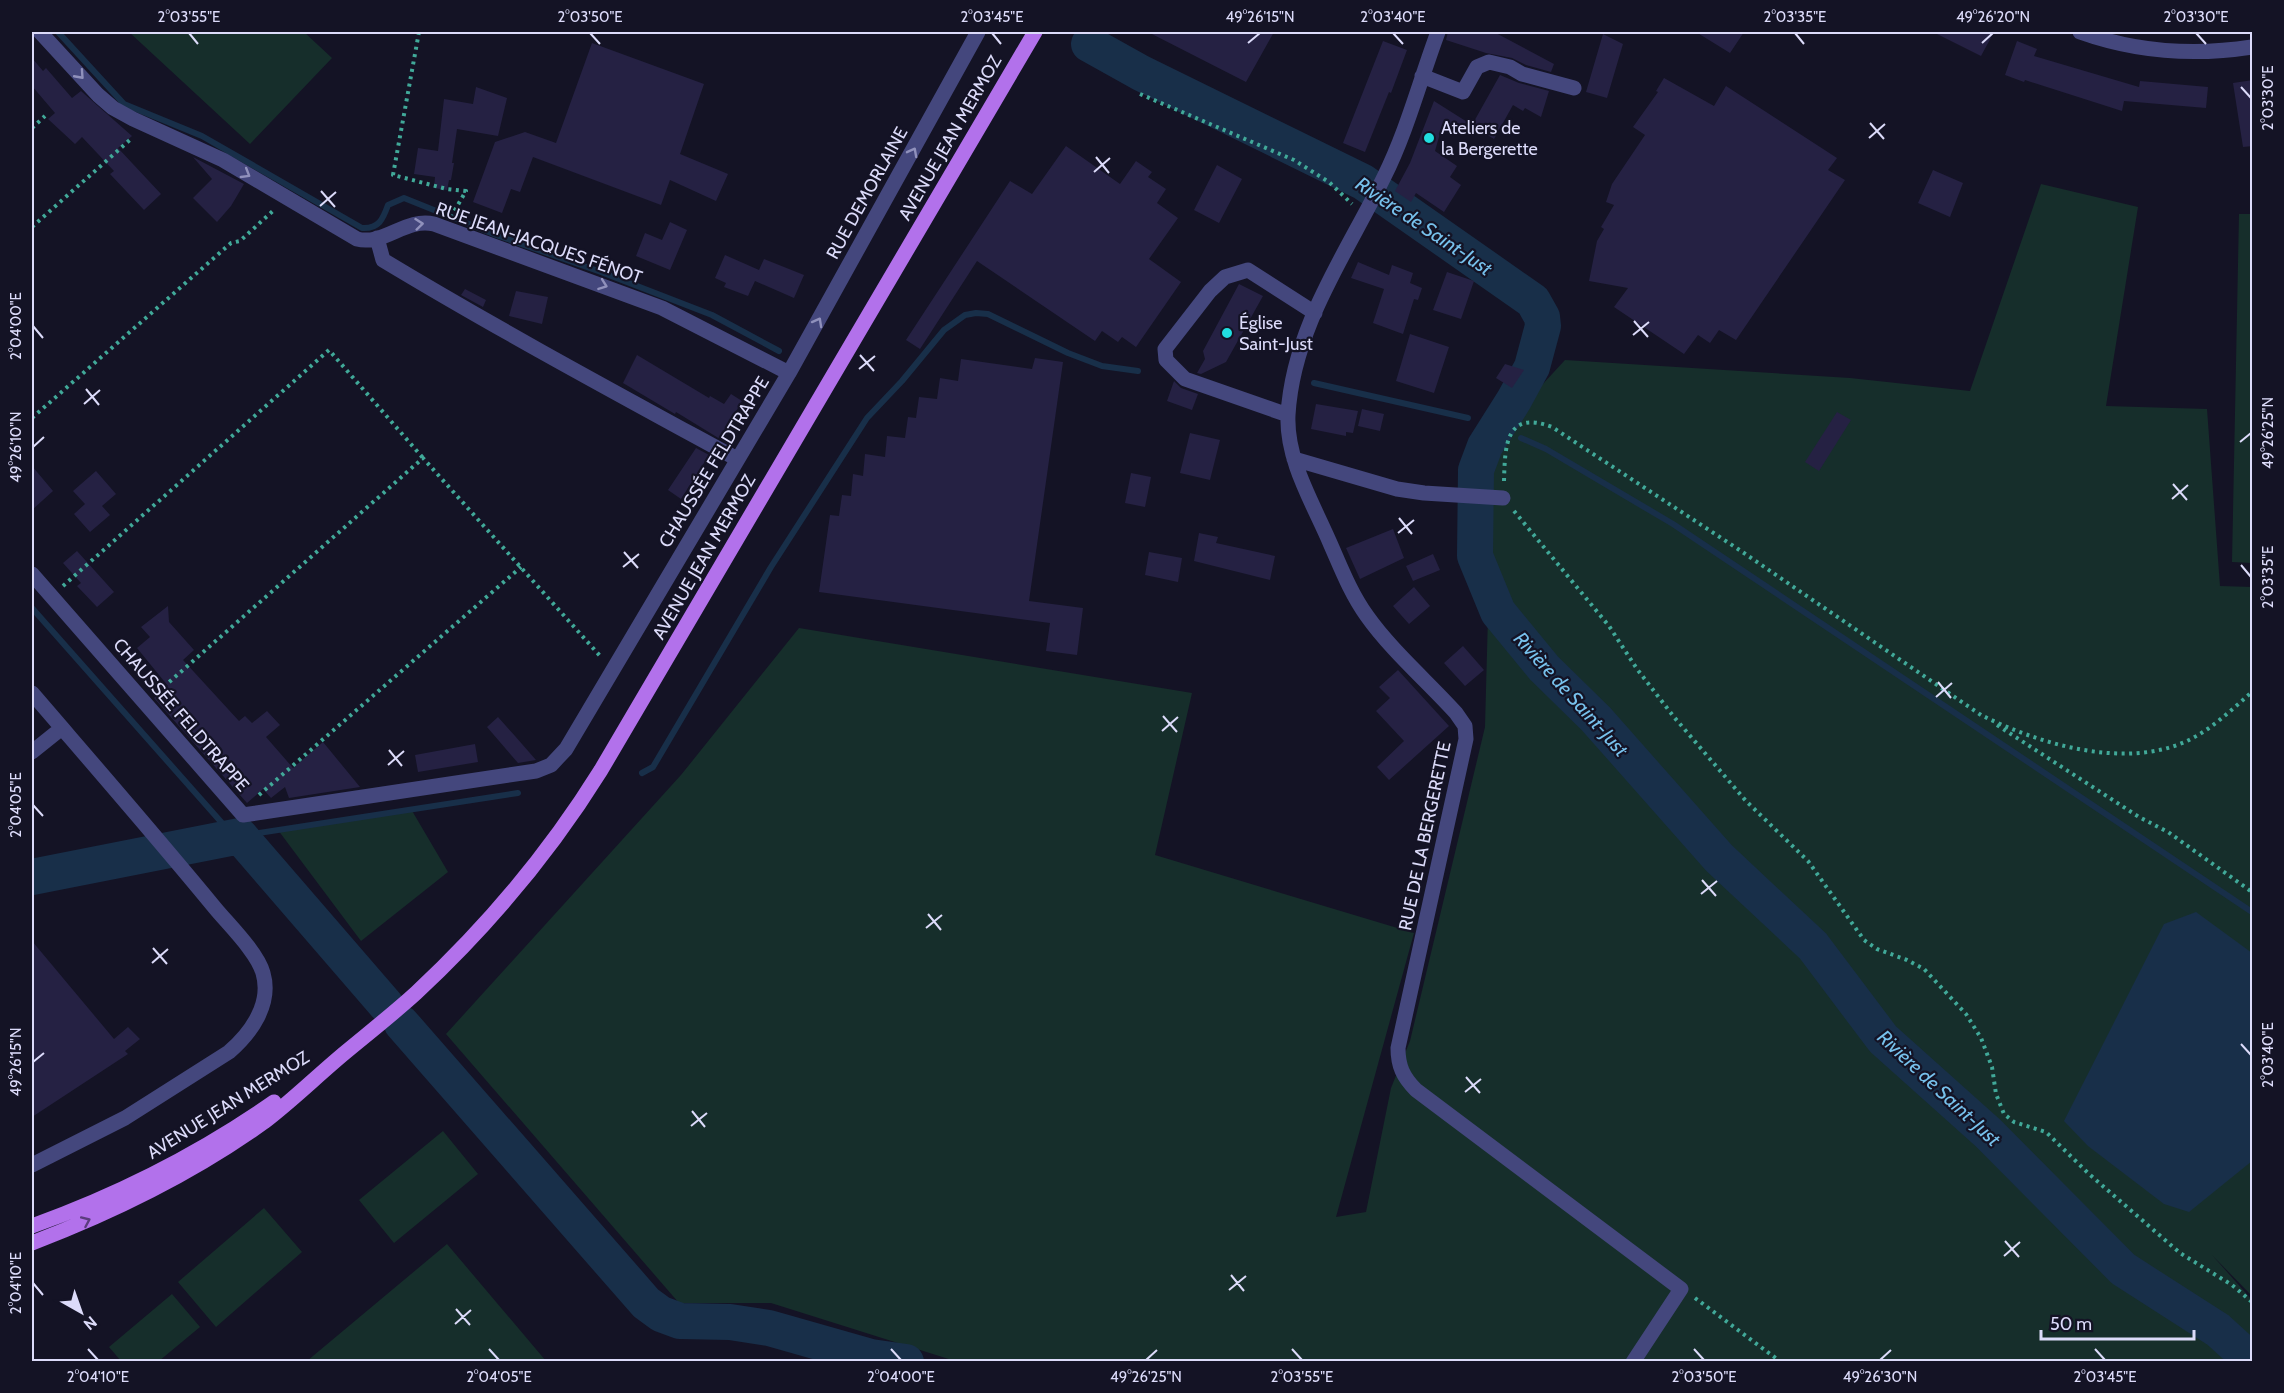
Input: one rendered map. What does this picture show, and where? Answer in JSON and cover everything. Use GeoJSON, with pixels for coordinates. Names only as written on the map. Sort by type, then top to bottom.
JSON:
{"type":"FeatureCollection","features":[{"type":"Feature","properties":{"kind":"main road","name":"AVENUE JEAN MERMOZ"},"geometry":{"type":"LineString","coordinates":[[32,1243],[154,1189],[265,1121],[416,993],[526,876],[572,816],[601,770],[1035,32]]}},
{"type":"Feature","properties":{"kind":"main road","name":"AVENUE JEAN MERMOZ"},"geometry":{"type":"LineString","coordinates":[[32,1226],[92,1204],[171,1167],[238,1126],[343,1054]]}},
{"type":"Feature","properties":{"kind":"street","name":"RUE JEAN-JACQUES FÉNOT"},"geometry":{"type":"LineString","coordinates":[[40,32],[98,95],[113,108],[141,123],[210,153],[357,239],[362,241],[377,238],[426,222],[662,308],[789,373]]}},
{"type":"Feature","properties":{"kind":"street","name":"RUE DEMORLAINE"},"geometry":{"type":"LineString","coordinates":[[789,373],[978,32]]}},
{"type":"Feature","properties":{"kind":"street","name":"RUE DE LA BERGERETTE"},"geometry":{"type":"LineString","coordinates":[[1438,32],[1384,178],[1340,258],[1315,312],[1297,364],[1288,415],[1290,446],[1294,459],[1354,595],[1367,616],[1456,713],[1465,726],[1466,739],[1398,1048],[1399,1065],[1416,1090],[1682,1289]]}},
{"type":"Feature","properties":{"kind":"street"},"geometry":{"type":"LineString","coordinates":[[2080,32],[2121,43],[2171,51],[2206,53],[2253,47]]}},
{"type":"Feature","properties":{"kind":"street"},"geometry":{"type":"LineString","coordinates":[[1422,76],[1464,92],[1477,67],[1495,62],[1522,74],[1574,88]]}},
{"type":"Feature","properties":{"kind":"street"},"geometry":{"type":"LineString","coordinates":[[377,238],[383,260],[615,394],[737,459]]}},
{"type":"Feature","properties":{"kind":"street"},"geometry":{"type":"LineString","coordinates":[[1288,415],[1185,379],[1166,360],[1165,349],[1210,291],[1226,277],[1248,270],[1315,312]]}},
{"type":"Feature","properties":{"kind":"street","name":"CHAUSSÉE FELDTRAPPE"},"geometry":{"type":"LineString","coordinates":[[32,574],[243,816],[544,768],[557,761],[566,749],[789,373]]}},
{"type":"Feature","properties":{"kind":"street"},"geometry":{"type":"LineString","coordinates":[[1294,459],[1397,489],[1466,497],[1503,498]]}},
{"type":"Feature","properties":{"kind":"street"},"geometry":{"type":"LineString","coordinates":[[32,693],[178,863],[259,964],[263,973],[265,996],[258,1016],[246,1035],[229,1052],[125,1118],[32,1165]]}},
{"type":"Feature","properties":{"kind":"street"},"geometry":{"type":"LineString","coordinates":[[32,752],[62,728]]}},
{"type":"Feature","properties":{"kind":"street"},"geometry":{"type":"LineString","coordinates":[[1633,1362],[1682,1289]]}},
{"type":"Feature","properties":{"kind":"path"},"geometry":{"type":"LineString","coordinates":[[419,32],[393,175],[447,189],[466,191],[444,228]]}},
{"type":"Feature","properties":{"kind":"path"},"geometry":{"type":"LineString","coordinates":[[1140,94],[1294,160],[1367,209]]}},
{"type":"Feature","properties":{"kind":"path"},"geometry":{"type":"LineString","coordinates":[[32,128],[45,116]]}},
{"type":"Feature","properties":{"kind":"path"},"geometry":{"type":"LineString","coordinates":[[32,227],[135,135],[141,123]]}},
{"type":"Feature","properties":{"kind":"path"},"geometry":{"type":"LineString","coordinates":[[32,418],[231,243],[240,241],[285,197]]}},
{"type":"Feature","properties":{"kind":"path"},"geometry":{"type":"LineString","coordinates":[[51,597],[329,350],[613,670]]}},
{"type":"Feature","properties":{"kind":"path"},"geometry":{"type":"LineString","coordinates":[[2253,892],[2168,832],[2139,817],[1982,715],[1552,427],[1536,422],[1517,426],[1509,436],[1505,450],[1503,498],[1609,626],[1637,669],[1674,717],[1746,801],[1808,861],[1864,940],[1877,949],[1924,969],[1966,1014],[1981,1038],[1992,1067],[1996,1094],[2004,1114],[2014,1122],[2046,1132],[2089,1174],[2180,1253],[2253,1302]]}},
{"type":"Feature","properties":{"kind":"path"},"geometry":{"type":"LineString","coordinates":[[144,704],[423,458]]}},
{"type":"Feature","properties":{"kind":"path"},"geometry":{"type":"LineString","coordinates":[[243,816],[251,802],[522,567]]}},
{"type":"Feature","properties":{"kind":"path"},"geometry":{"type":"LineString","coordinates":[[1982,715],[2042,740],[2101,753],[2130,754],[2177,745],[2214,724],[2253,692]]}},
{"type":"Feature","properties":{"kind":"path"},"geometry":{"type":"LineString","coordinates":[[1682,1289],[1781,1362]]}},
{"type":"Feature","properties":{"kind":"green space"},"geometry":{"type":"Polygon","coordinates":[[[129,32],[304,32],[332,58],[250,144],[129,32]]]}},
{"type":"Feature","properties":{"kind":"green space"},"geometry":{"type":"Polygon","coordinates":[[[2041,184],[2138,207],[2106,406],[2207,409],[2220,586],[2252,587],[2252,1296],[2212,1255],[2252,1300],[2252,1361],[955,1361],[771,1303],[679,1303],[446,1034],[681,775],[799,628],[1192,693],[1155,855],[1414,933],[1336,1217],[1366,1212],[1391,1088],[1410,1041],[1485,727],[1492,467],[1508,422],[1565,360],[1850,378],[1970,391],[2041,184]]]}},
{"type":"Feature","properties":{"kind":"green space"},"geometry":{"type":"Polygon","coordinates":[[[2239,214],[2252,214],[2252,563],[2232,562],[2239,214]]]}},
{"type":"Feature","properties":{"kind":"green space"},"geometry":{"type":"Polygon","coordinates":[[[411,809],[448,872],[361,941],[278,830],[411,809]]]}},
{"type":"Feature","properties":{"kind":"green space"},"geometry":{"type":"Polygon","coordinates":[[[443,1131],[478,1174],[394,1243],[359,1200],[443,1131]]]}},
{"type":"Feature","properties":{"kind":"green space"},"geometry":{"type":"Polygon","coordinates":[[[264,1208],[302,1252],[216,1327],[178,1282],[264,1208]]]}},
{"type":"Feature","properties":{"kind":"green space"},"geometry":{"type":"Polygon","coordinates":[[[447,1244],[546,1361],[307,1361],[447,1244]]]}},
{"type":"Feature","properties":{"kind":"green space"},"geometry":{"type":"Polygon","coordinates":[[[172,1294],[200,1327],[159,1361],[121,1361],[109,1347],[172,1294]]]}},
{"type":"Feature","properties":{"kind":"water"},"geometry":{"type":"Polygon","coordinates":[[[2196,912],[2252,953],[2252,1161],[2189,1212],[2164,1204],[2088,1146],[2064,1121],[2164,924],[2196,912]]]}},
{"type":"Feature","properties":{"kind":"building"},"geometry":{"type":"Polygon","coordinates":[[[1148,32],[1274,32],[1246,82],[1148,32]]]}},
{"type":"Feature","properties":{"kind":"building"},"geometry":{"type":"Polygon","coordinates":[[[1448,32],[1494,32],[1554,64],[1551,72],[1526,65],[1512,58],[1486,53],[1446,40],[1448,32]]]}},
{"type":"Feature","properties":{"kind":"building"},"geometry":{"type":"Polygon","coordinates":[[[1696,32],[1744,32],[1730,53],[1696,32]]]}},
{"type":"Feature","properties":{"kind":"building"},"geometry":{"type":"Polygon","coordinates":[[[1933,32],[1994,32],[1981,56],[1933,32]]]}},
{"type":"Feature","properties":{"kind":"building"},"geometry":{"type":"Polygon","coordinates":[[[1603,34],[1623,44],[1607,98],[1586,92],[1603,34]]]}},
{"type":"Feature","properties":{"kind":"building"},"geometry":{"type":"Polygon","coordinates":[[[1383,41],[1407,50],[1365,152],[1343,143],[1383,41]]]}},
{"type":"Feature","properties":{"kind":"building"},"geometry":{"type":"Polygon","coordinates":[[[2017,41],[2037,49],[2034,56],[2139,87],[2140,81],[2208,87],[2206,108],[2124,101],[2122,111],[2025,80],[2024,82],[2005,75],[2017,41]]]}},
{"type":"Feature","properties":{"kind":"building"},"geometry":{"type":"Polygon","coordinates":[[[592,43],[704,84],[680,154],[728,174],[716,201],[670,180],[661,205],[533,157],[520,192],[511,189],[502,213],[473,202],[495,142],[525,132],[556,143],[592,43]]]}},
{"type":"Feature","properties":{"kind":"building"},"geometry":{"type":"Polygon","coordinates":[[[32,58],[43,71],[46,68],[72,98],[81,91],[132,136],[118,148],[161,194],[144,210],[110,174],[114,171],[82,137],[75,144],[48,119],[55,113],[32,86],[32,58]]]}},
{"type":"Feature","properties":{"kind":"building"},"geometry":{"type":"Polygon","coordinates":[[[1500,75],[1549,91],[1541,117],[1525,108],[1523,111],[1513,105],[1494,139],[1476,128],[1472,135],[1443,123],[1435,151],[1457,166],[1450,177],[1461,185],[1444,212],[1416,193],[1411,202],[1395,191],[1410,163],[1434,101],[1472,125],[1500,75]]]}},
{"type":"Feature","properties":{"kind":"building"},"geometry":{"type":"Polygon","coordinates":[[[1664,78],[1714,106],[1726,86],[1837,158],[1828,170],[1845,180],[1736,340],[1719,330],[1710,343],[1698,335],[1684,354],[1614,307],[1628,288],[1589,281],[1597,241],[1604,229],[1601,227],[1614,205],[1606,202],[1612,184],[1645,135],[1633,127],[1658,92],[1656,91],[1664,78]]]}},
{"type":"Feature","properties":{"kind":"building"},"geometry":{"type":"Polygon","coordinates":[[[2253,80],[2253,146],[2243,147],[2233,83],[2253,80]]]}},
{"type":"Feature","properties":{"kind":"building"},"geometry":{"type":"Polygon","coordinates":[[[476,87],[507,98],[498,136],[457,129],[451,180],[449,180],[447,190],[434,188],[435,177],[414,174],[418,148],[438,151],[444,99],[473,104],[476,87]]]}},
{"type":"Feature","properties":{"kind":"building"},"geometry":{"type":"Polygon","coordinates":[[[1066,146],[1120,184],[1136,161],[1152,172],[1148,177],[1166,189],[1157,203],[1178,218],[1149,259],[1181,282],[1136,347],[1122,337],[1118,342],[1102,331],[1095,341],[977,261],[920,349],[906,340],[1010,181],[1032,194],[1066,146]]]}},
{"type":"Feature","properties":{"kind":"building"},"geometry":{"type":"Polygon","coordinates":[[[193,157],[244,184],[231,206],[217,222],[193,198],[212,179],[193,157]]]}},
{"type":"Feature","properties":{"kind":"building"},"geometry":{"type":"Polygon","coordinates":[[[1217,165],[1242,179],[1219,223],[1194,210],[1217,165]]]}},
{"type":"Feature","properties":{"kind":"building"},"geometry":{"type":"Polygon","coordinates":[[[1933,170],[1963,183],[1950,217],[1918,203],[1933,170]]]}},
{"type":"Feature","properties":{"kind":"building"},"geometry":{"type":"Polygon","coordinates":[[[670,222],[687,230],[670,270],[636,256],[645,233],[662,240],[670,222]]]}},
{"type":"Feature","properties":{"kind":"building"},"geometry":{"type":"Polygon","coordinates":[[[725,255],[759,270],[764,259],[804,275],[794,298],[755,281],[748,296],[724,287],[726,283],[715,278],[725,255]]]}},
{"type":"Feature","properties":{"kind":"building"},"geometry":{"type":"Polygon","coordinates":[[[1358,262],[1389,275],[1392,265],[1413,273],[1410,283],[1422,288],[1418,300],[1414,299],[1403,334],[1373,323],[1384,289],[1351,278],[1358,262]]]}},
{"type":"Feature","properties":{"kind":"building"},"geometry":{"type":"Polygon","coordinates":[[[1447,272],[1474,281],[1461,319],[1433,310],[1447,272]]]}},
{"type":"Feature","properties":{"kind":"building","name":"Église Saint-Just"},"geometry":{"type":"Polygon","coordinates":[[[1239,284],[1263,296],[1226,362],[1201,374],[1197,373],[1205,359],[1203,351],[1239,284]]]}},
{"type":"Feature","properties":{"kind":"building"},"geometry":{"type":"Polygon","coordinates":[[[465,289],[486,300],[483,307],[461,295],[465,289]]]}},
{"type":"Feature","properties":{"kind":"building"},"geometry":{"type":"Polygon","coordinates":[[[516,291],[548,297],[542,324],[509,316],[516,291]]]}},
{"type":"Feature","properties":{"kind":"building"},"geometry":{"type":"Polygon","coordinates":[[[1410,334],[1449,347],[1434,393],[1396,381],[1410,334]]]}},
{"type":"Feature","properties":{"kind":"building"},"geometry":{"type":"Polygon","coordinates":[[[637,355],[709,398],[710,396],[724,404],[731,394],[742,401],[720,439],[623,383],[637,355]]]}},
{"type":"Feature","properties":{"kind":"building"},"geometry":{"type":"Polygon","coordinates":[[[1035,358],[1063,362],[1029,601],[1083,608],[1077,655],[1046,651],[1050,623],[819,592],[830,515],[839,516],[842,495],[851,496],[853,474],[863,476],[865,454],[885,457],[887,436],[905,438],[908,417],[916,418],[919,397],[937,399],[940,378],[958,381],[961,359],[1032,369],[1035,358]]]}},
{"type":"Feature","properties":{"kind":"building"},"geometry":{"type":"Polygon","coordinates":[[[1505,364],[1524,370],[1512,388],[1496,378],[1505,364]]]}},
{"type":"Feature","properties":{"kind":"building"},"geometry":{"type":"Polygon","coordinates":[[[1174,381],[1181,388],[1198,394],[1192,410],[1167,401],[1174,381]]]}},
{"type":"Feature","properties":{"kind":"building"},"geometry":{"type":"Polygon","coordinates":[[[1316,404],[1358,411],[1353,433],[1346,432],[1346,436],[1311,429],[1316,404]]]}},
{"type":"Feature","properties":{"kind":"building"},"geometry":{"type":"Polygon","coordinates":[[[1362,409],[1384,414],[1380,431],[1358,426],[1362,409]]]}},
{"type":"Feature","properties":{"kind":"building"},"geometry":{"type":"Polygon","coordinates":[[[1837,412],[1851,420],[1819,471],[1805,462],[1837,412]]]}},
{"type":"Feature","properties":{"kind":"building"},"geometry":{"type":"Polygon","coordinates":[[[1190,433],[1220,440],[1210,480],[1180,473],[1190,433]]]}},
{"type":"Feature","properties":{"kind":"building"},"geometry":{"type":"Polygon","coordinates":[[[696,448],[709,455],[681,499],[668,490],[696,448]]]}},
{"type":"Feature","properties":{"kind":"building"},"geometry":{"type":"Polygon","coordinates":[[[32,466],[53,491],[32,510],[32,466]]]}},
{"type":"Feature","properties":{"kind":"building"},"geometry":{"type":"Polygon","coordinates":[[[96,471],[116,494],[102,506],[110,515],[90,532],[74,514],[85,504],[73,491],[96,471]]]}},
{"type":"Feature","properties":{"kind":"building"},"geometry":{"type":"Polygon","coordinates":[[[1131,473],[1151,477],[1145,507],[1125,503],[1131,473]]]}},
{"type":"Feature","properties":{"kind":"building"},"geometry":{"type":"Polygon","coordinates":[[[1393,529],[1404,558],[1360,579],[1346,548],[1393,529]]]}},
{"type":"Feature","properties":{"kind":"building"},"geometry":{"type":"Polygon","coordinates":[[[1199,533],[1218,537],[1216,543],[1275,556],[1270,580],[1194,561],[1199,533]]]}},
{"type":"Feature","properties":{"kind":"building"},"geometry":{"type":"Polygon","coordinates":[[[77,551],[114,592],[97,607],[77,586],[81,583],[63,563],[77,551]]]}},
{"type":"Feature","properties":{"kind":"building"},"geometry":{"type":"Polygon","coordinates":[[[1149,552],[1182,558],[1178,582],[1145,575],[1149,552]]]}},
{"type":"Feature","properties":{"kind":"building"},"geometry":{"type":"Polygon","coordinates":[[[1433,554],[1440,570],[1413,581],[1406,566],[1433,554]]]}},
{"type":"Feature","properties":{"kind":"building"},"geometry":{"type":"Polygon","coordinates":[[[1414,587],[1430,606],[1409,624],[1393,606],[1414,587]]]}},
{"type":"Feature","properties":{"kind":"building"},"geometry":{"type":"Polygon","coordinates":[[[168,606],[169,622],[194,650],[183,660],[239,721],[245,716],[252,723],[267,711],[280,725],[266,737],[293,768],[323,742],[360,787],[289,798],[285,787],[271,798],[263,789],[247,803],[154,698],[168,686],[137,648],[150,637],[141,627],[168,606]]]}},
{"type":"Feature","properties":{"kind":"building"},"geometry":{"type":"Polygon","coordinates":[[[1463,646],[1484,670],[1465,686],[1444,663],[1463,646]]]}},
{"type":"Feature","properties":{"kind":"building"},"geometry":{"type":"Polygon","coordinates":[[[1398,670],[1449,726],[1389,780],[1377,767],[1404,741],[1376,711],[1390,698],[1379,687],[1398,670]]]}},
{"type":"Feature","properties":{"kind":"building"},"geometry":{"type":"Polygon","coordinates":[[[498,717],[536,760],[518,763],[487,727],[498,717]]]}},
{"type":"Feature","properties":{"kind":"building"},"geometry":{"type":"Polygon","coordinates":[[[475,744],[478,762],[418,772],[415,755],[475,744]]]}},
{"type":"Feature","properties":{"kind":"building"},"geometry":{"type":"Polygon","coordinates":[[[32,941],[114,1039],[128,1027],[140,1039],[125,1051],[128,1054],[32,1117],[32,941]]]}},
{"type":"Feature","properties":{"kind":"waterway"},"geometry":{"type":"LineString","coordinates":[[58,32],[124,104],[202,136],[362,228],[376,225],[382,219],[388,205],[404,198],[496,235],[712,315],[779,351]]}},
{"type":"Feature","properties":{"kind":"waterway","name":"Rivière de Saint-Just"},"geometry":{"type":"LineString","coordinates":[[1089,44],[1141,73],[1363,182],[1533,301],[1542,317],[1543,326],[1532,367],[1485,446],[1476,470],[1475,556],[1498,612],[1544,668],[1596,719],[1719,858],[1813,946],[1883,1039],[1988,1133],[2123,1269],[2218,1330],[2252,1361]]}},
{"type":"Feature","properties":{"kind":"waterway"},"geometry":{"type":"LineString","coordinates":[[642,773],[653,767],[771,567],[867,418],[902,381],[944,330],[965,315],[988,314],[1068,353],[1102,366],[1138,371]]}},
{"type":"Feature","properties":{"kind":"waterway"},"geometry":{"type":"LineString","coordinates":[[1314,383],[1468,418]]}},
{"type":"Feature","properties":{"kind":"waterway"},"geometry":{"type":"LineString","coordinates":[[1521,438],[1546,449],[1673,524],[2252,912]]}},
{"type":"Feature","properties":{"kind":"waterway"},"geometry":{"type":"LineString","coordinates":[[32,608],[222,823],[240,836],[518,793]]}},
{"type":"Feature","properties":{"kind":"waterway"},"geometry":{"type":"LineString","coordinates":[[32,877],[240,836],[386,1005]]}},
{"type":"Feature","properties":{"kind":"waterway"},"geometry":{"type":"LineString","coordinates":[[402,1024],[646,1303],[661,1314],[680,1321],[730,1322],[769,1328],[871,1357],[906,1362]]}},
{"type":"Feature","properties":{"kind":"place","name":"Ateliers de la Bergerette"},"geometry":{"type":"Point","coordinates":[1429,138]}},
{"type":"Feature","properties":{"kind":"place","name":"Église Saint-Just"},"geometry":{"type":"Point","coordinates":[1227,333]}}]}
